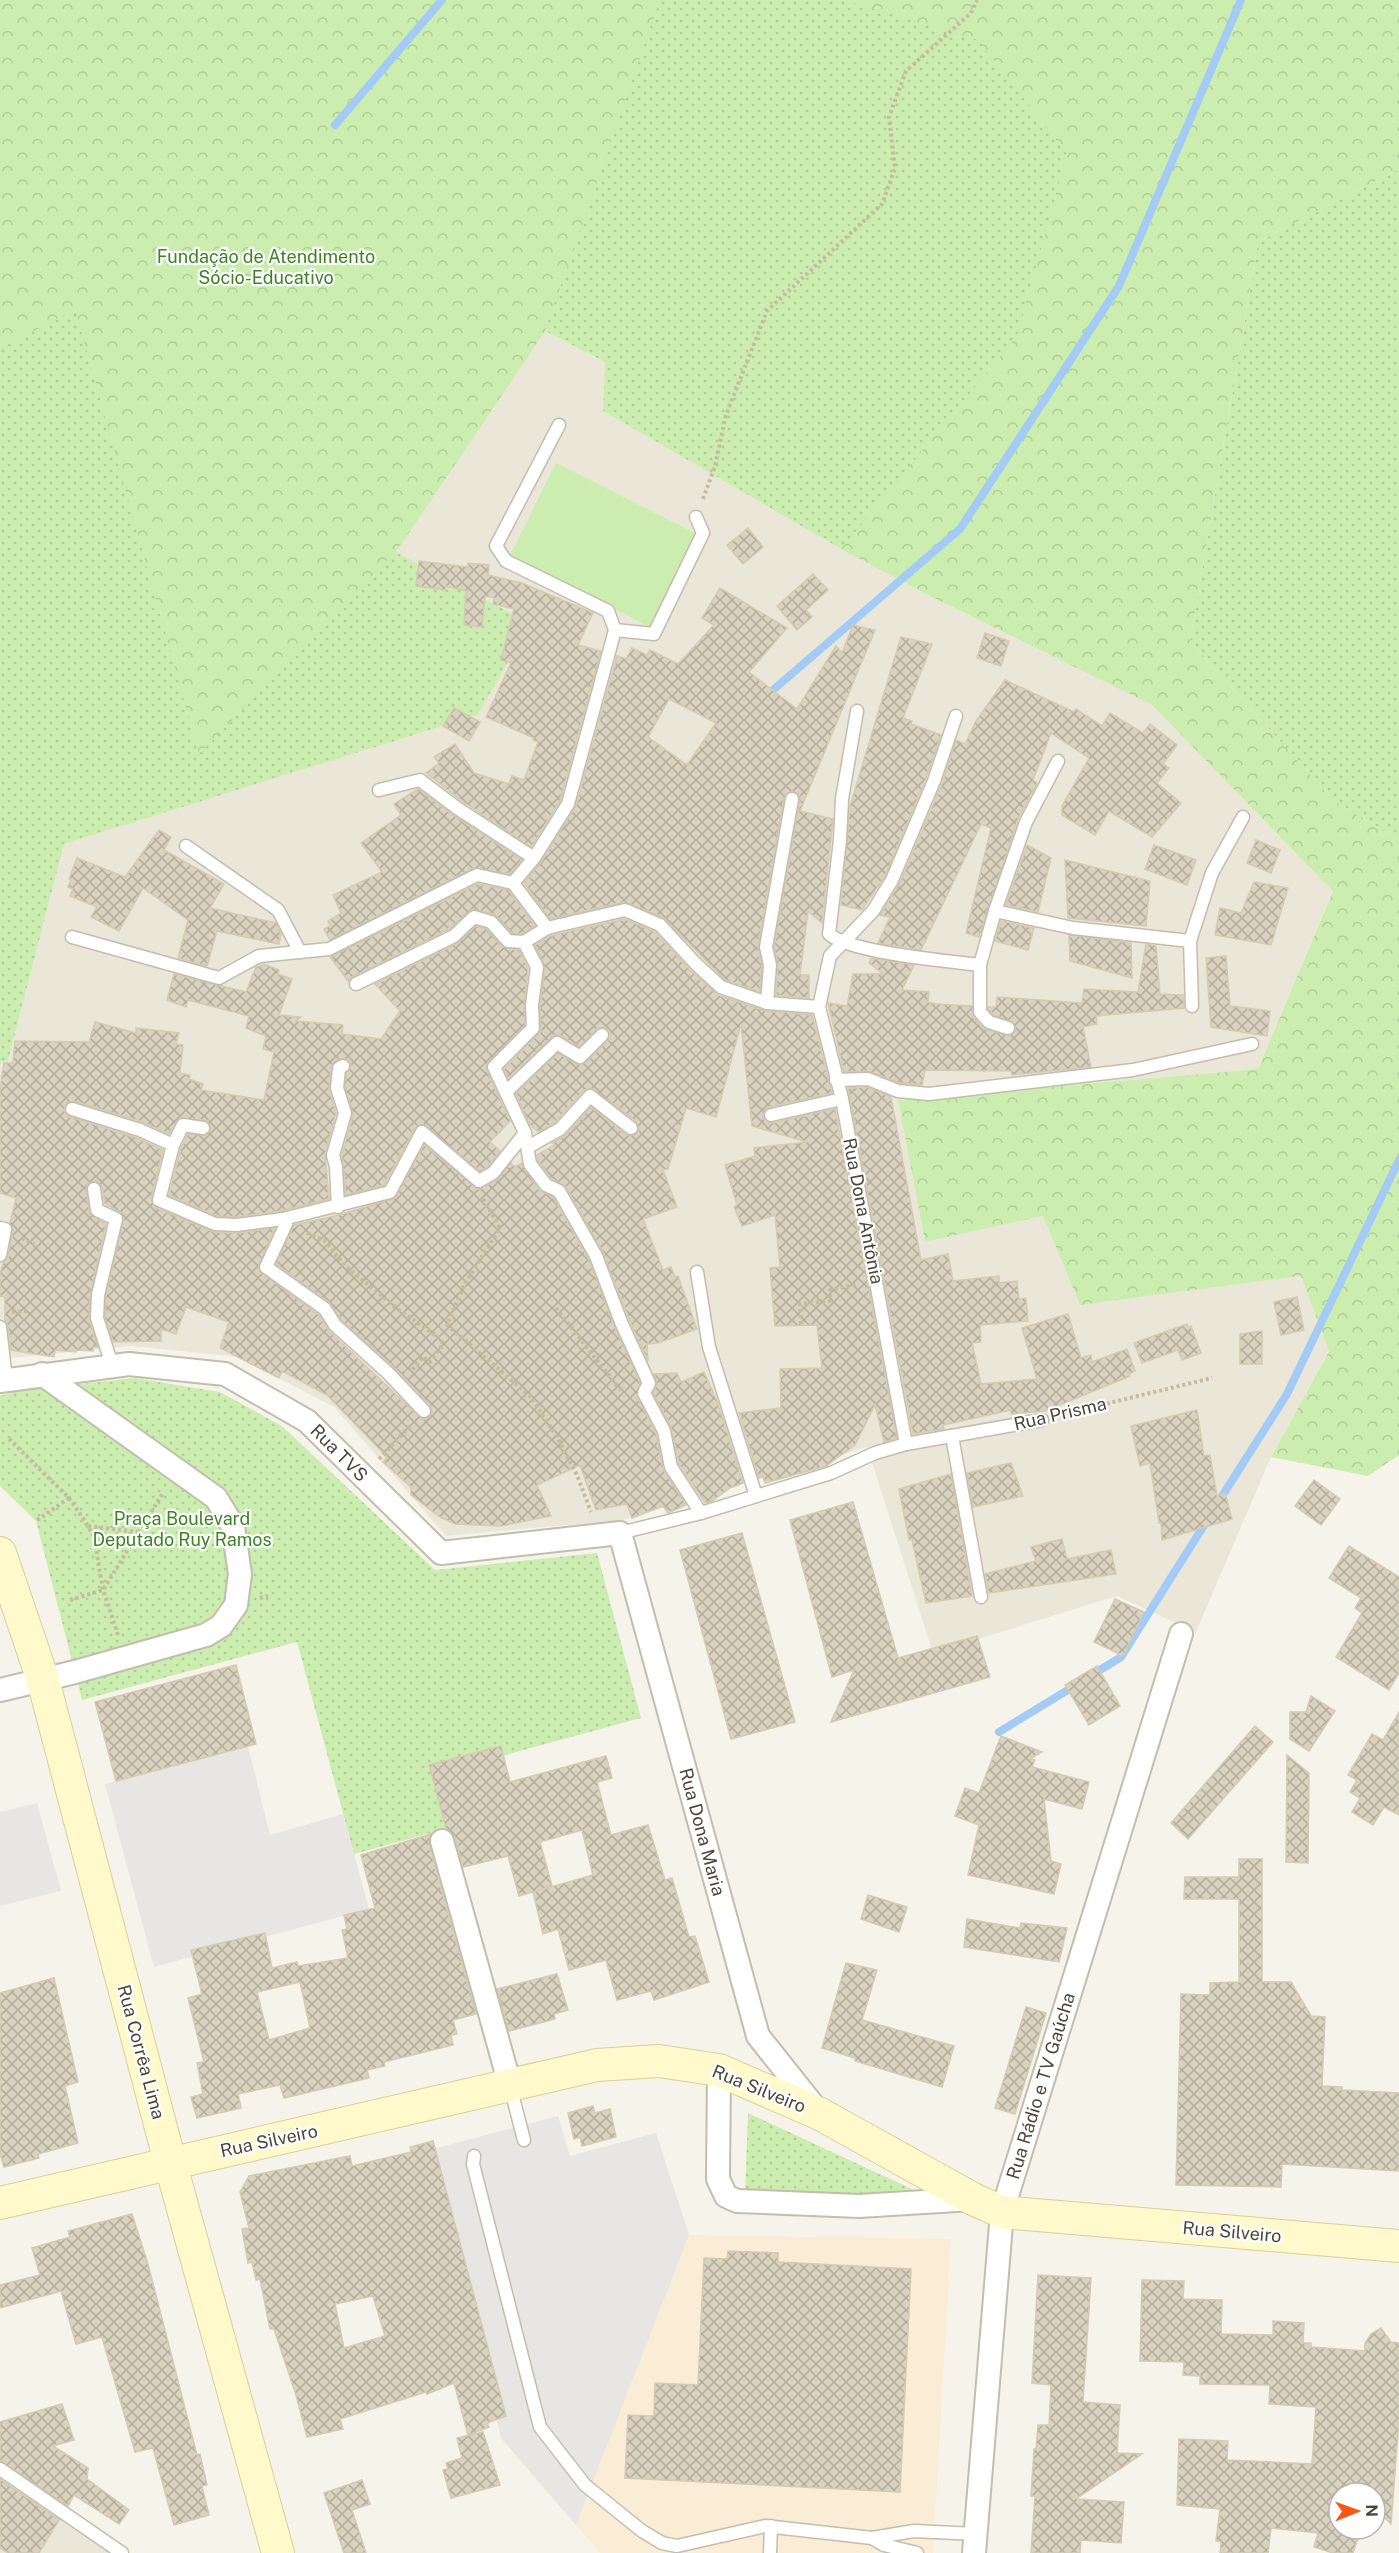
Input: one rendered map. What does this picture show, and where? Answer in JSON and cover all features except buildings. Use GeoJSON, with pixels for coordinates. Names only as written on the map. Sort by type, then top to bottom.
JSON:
{"type":"FeatureCollection","features":[{"type":"Feature","properties":{"kind":"street","name":"Rua TVS"},"geometry":{"type":"LineString","coordinates":[[3,1380],[129,1364],[225,1374],[308,1422],[441,1553],[610,1534]]}},
{"type":"Feature","properties":{"kind":"street"},"geometry":{"type":"LineString","coordinates":[[0,1690],[206,1635],[221,1626],[236,1605],[240,1574],[233,1526],[216,1498],[42,1374]]}},
{"type":"Feature","properties":{"kind":"street","name":"Rua Dona Maria"},"geometry":{"type":"LineString","coordinates":[[610,1534],[758,2036],[820,2114]]}},
{"type":"Feature","properties":{"kind":"street","name":"Rua Corrêa Lima"},"geometry":{"type":"LineString","coordinates":[[0,1553],[43,1680],[170,2162],[278,2553]]}},
{"type":"Feature","properties":{"kind":"street","name":"Rua Rádio e TV Gaúcha"},"geometry":{"type":"LineString","coordinates":[[975,2544],[1002,2212],[1181,1634]]}},
{"type":"Feature","properties":{"kind":"street"},"geometry":{"type":"LineString","coordinates":[[442,1841],[510,2085]]}},
{"type":"Feature","properties":{"kind":"street","name":"Rua Silveiro"},"geometry":{"type":"LineString","coordinates":[[0,2203],[597,2065],[658,2061],[719,2070],[820,2114],[973,2199],[1002,2212],[1399,2246]]}},
{"type":"Feature","properties":{"kind":"street"},"geometry":{"type":"LineString","coordinates":[[719,2070],[718,2179],[726,2196],[737,2201],[859,2206],[973,2199]]}},
{"type":"Feature","properties":{"kind":"lane"},"geometry":{"type":"LineString","coordinates":[[513,882],[534,858],[568,804],[615,630],[608,611],[507,561],[496,546],[559,425]]}},
{"type":"Feature","properties":{"kind":"lane"},"geometry":{"type":"LineString","coordinates":[[615,630],[654,634],[703,533],[696,517]]}},
{"type":"Feature","properties":{"kind":"lane"},"geometry":{"type":"LineString","coordinates":[[857,711],[842,799],[840,840],[829,916],[829,934],[843,942],[900,956],[980,965]]}},
{"type":"Feature","properties":{"kind":"lane","name":"Rua Dona Antônia"},"geometry":{"type":"LineString","coordinates":[[906,1444],[842,1099],[819,1007],[830,956],[873,911],[892,880],[934,781],[956,716]]}},
{"type":"Feature","properties":{"kind":"lane"},"geometry":{"type":"LineString","coordinates":[[1008,1028],[989,1022],[980,1012],[980,965],[995,911],[1026,822],[1058,761]]}},
{"type":"Feature","properties":{"kind":"lane"},"geometry":{"type":"LineString","coordinates":[[379,790],[420,780],[457,808],[534,858]]}},
{"type":"Feature","properties":{"kind":"lane"},"geometry":{"type":"LineString","coordinates":[[767,1003],[770,965],[766,946],[792,799]]}},
{"type":"Feature","properties":{"kind":"lane"},"geometry":{"type":"LineString","coordinates":[[1192,1006],[1190,941],[1212,873],[1243,817]]}},
{"type":"Feature","properties":{"kind":"lane"},"geometry":{"type":"LineString","coordinates":[[186,846],[278,910],[300,952]]}},
{"type":"Feature","properties":{"kind":"lane"},"geometry":{"type":"LineString","coordinates":[[72,937],[219,978],[259,956],[329,949],[477,875],[513,882],[547,928]]}},
{"type":"Feature","properties":{"kind":"lane"},"geometry":{"type":"LineString","coordinates":[[356,984],[454,936],[474,917],[491,922],[508,941],[524,942],[547,928],[626,910],[660,925],[721,987],[767,1003],[819,1007]]}},
{"type":"Feature","properties":{"kind":"lane"},"geometry":{"type":"LineString","coordinates":[[995,911],[1073,928],[1190,941]]}},
{"type":"Feature","properties":{"kind":"lane"},"geometry":{"type":"LineString","coordinates":[[524,942],[537,967],[532,1005],[533,1028],[494,1067],[525,1133],[531,1164],[546,1185],[559,1191],[596,1256],[621,1322],[650,1383],[644,1393],[664,1431],[671,1467],[701,1513]]}},
{"type":"Feature","properties":{"kind":"lane"},"geometry":{"type":"LineString","coordinates":[[506,1092],[557,1043],[580,1057],[602,1035]]}},
{"type":"Feature","properties":{"kind":"lane"},"geometry":{"type":"LineString","coordinates":[[836,1080],[868,1079],[898,1091],[929,1094],[1133,1070],[1252,1044]]}},
{"type":"Feature","properties":{"kind":"lane"},"geometry":{"type":"LineString","coordinates":[[338,1207],[336,1167],[333,1155],[345,1113],[337,1088],[339,1068],[343,1066]]}},
{"type":"Feature","properties":{"kind":"lane"},"geometry":{"type":"LineString","coordinates":[[528,1147],[560,1129],[590,1096],[632,1128]]}},
{"type":"Feature","properties":{"kind":"lane"},"geometry":{"type":"LineString","coordinates":[[771,1115],[842,1099]]}},
{"type":"Feature","properties":{"kind":"lane"},"geometry":{"type":"LineString","coordinates":[[72,1109],[140,1130],[173,1145]]}},
{"type":"Feature","properties":{"kind":"lane"},"geometry":{"type":"LineString","coordinates":[[203,1128],[183,1125],[173,1145],[159,1200],[215,1224],[236,1225],[284,1221],[390,1192],[423,1132],[479,1181],[493,1173],[525,1133]]}},
{"type":"Feature","properties":{"kind":"lane"},"geometry":{"type":"LineString","coordinates":[[94,1189],[96,1210],[116,1219],[98,1295],[97,1318],[112,1365]]}},
{"type":"Feature","properties":{"kind":"lane"},"geometry":{"type":"LineString","coordinates":[[284,1221],[266,1267],[325,1309],[335,1325],[388,1373],[424,1411]]}},
{"type":"Feature","properties":{"kind":"lane"},"geometry":{"type":"LineString","coordinates":[[0,1228],[5,1229],[0,1255]]}},
{"type":"Feature","properties":{"kind":"lane"},"geometry":{"type":"LineString","coordinates":[[697,1272],[709,1347],[756,1496]]}},
{"type":"Feature","properties":{"kind":"lane"},"geometry":{"type":"LineString","coordinates":[[0,1327],[3,1380]]}},
{"type":"Feature","properties":{"kind":"lane","name":"Rua Prisma"},"geometry":{"type":"LineString","coordinates":[[906,1444],[1042,1420]]}},
{"type":"Feature","properties":{"kind":"lane"},"geometry":{"type":"LineString","coordinates":[[952,1436],[981,1597]]}},
{"type":"Feature","properties":{"kind":"lane"},"geometry":{"type":"LineString","coordinates":[[610,1534],[701,1513],[831,1473],[875,1453],[906,1444]]}},
{"type":"Feature","properties":{"kind":"lane"},"geometry":{"type":"LineString","coordinates":[[510,2085],[524,2140]]}},
{"type":"Feature","properties":{"kind":"lane"},"geometry":{"type":"LineString","coordinates":[[474,2156],[473,2164],[540,2427],[585,2485],[642,2531],[662,2543],[677,2546],[765,2526],[872,2538],[915,2531],[975,2544]]}},
{"type":"Feature","properties":{"kind":"lane"},"geometry":{"type":"LineString","coordinates":[[0,2469],[122,2553]]}},
{"type":"Feature","properties":{"kind":"lane"},"geometry":{"type":"LineString","coordinates":[[770,2553],[771,2526]]}},
{"type":"Feature","properties":{"kind":"lane"},"geometry":{"type":"LineString","coordinates":[[915,2531],[912,2545],[916,2553]]}},
{"type":"Feature","properties":{"kind":"lane"},"geometry":{"type":"LineString","coordinates":[[872,2538],[884,2545],[916,2553]]}},
{"type":"Feature","properties":{"kind":"path"},"geometry":{"type":"LineString","coordinates":[[696,517],[715,466],[726,415],[767,311],[882,204],[895,168],[890,117],[906,71],[971,13],[977,0]]}},
{"type":"Feature","properties":{"kind":"path"},"geometry":{"type":"LineString","coordinates":[[479,1181],[483,1203],[500,1228],[464,1285],[447,1325],[531,1397],[557,1437],[610,1534]]}},
{"type":"Feature","properties":{"kind":"path"},"geometry":{"type":"LineString","coordinates":[[284,1221],[325,1241],[345,1266],[400,1311],[440,1338],[443,1344],[430,1362],[423,1357],[399,1386]]}},
{"type":"Feature","properties":{"kind":"path"},"geometry":{"type":"LineString","coordinates":[[801,1324],[800,1304],[830,1300],[830,1290],[876,1281]]}},
{"type":"Feature","properties":{"kind":"path"},"geometry":{"type":"LineString","coordinates":[[556,1308],[619,1388],[631,1395],[644,1393]]}},
{"type":"Feature","properties":{"kind":"path","name":"Rua Prisma"},"geometry":{"type":"LineString","coordinates":[[1042,1420],[1212,1378]]}},
{"type":"Feature","properties":{"kind":"path"},"geometry":{"type":"LineString","coordinates":[[362,1475],[424,1411]]}},
{"type":"Feature","properties":{"kind":"path"},"geometry":{"type":"LineString","coordinates":[[9,1439],[69,1498],[88,1526],[94,1537],[103,1590],[118,1637]]}},
{"type":"Feature","properties":{"kind":"path"},"geometry":{"type":"LineString","coordinates":[[70,1600],[103,1590],[163,1493]]}},
{"type":"Feature","properties":{"kind":"path"},"geometry":{"type":"LineString","coordinates":[[36,1521],[69,1498]]}},
{"type":"Feature","properties":{"kind":"path"},"geometry":{"type":"LineString","coordinates":[[88,1526],[138,1532]]}},
{"type":"Feature","properties":{"kind":"shaded area"},"geometry":{"type":"Polygon","coordinates":[[[545,331],[605,362],[603,411],[841,549],[940,601],[1152,705],[1333,890],[1258,1069],[898,1100],[925,1242],[1043,1216],[1080,1305],[1301,1276],[1329,1350],[1271,1457],[1196,1632],[1117,1596],[933,1653],[867,1447],[622,1520],[446,1536],[334,1407],[239,1357],[131,1346],[0,1359],[0,1062],[8,1061],[64,844],[478,715],[530,623],[396,552],[545,331]]]}},
{"type":"Feature","properties":{"kind":"shaded area"},"geometry":{"type":"Polygon","coordinates":[[[248,1746],[270,1835],[343,1814],[369,1909],[154,1967],[105,1784],[248,1746]]]}},
{"type":"Feature","properties":{"kind":"shaded area"},"geometry":{"type":"Polygon","coordinates":[[[37,1803],[61,1891],[0,1906],[0,1812],[37,1803]]]}},
{"type":"Feature","properties":{"kind":"shaded area"},"geometry":{"type":"Polygon","coordinates":[[[558,2116],[570,2156],[656,2133],[689,2235],[951,2239],[933,2553],[600,2553],[501,2438],[558,2116]]]}},
{"type":"Feature","properties":{"kind":"shaded area"},"geometry":{"type":"Polygon","coordinates":[[[558,2116],[570,2156],[656,2133],[689,2235],[576,2525],[501,2438],[429,2150],[558,2116]]]}},
{"type":"Feature","properties":{"kind":"shaded area"},"geometry":{"type":"Polygon","coordinates":[[[0,2478],[115,2553],[0,2553],[0,2478]]]}},
{"type":"Feature","properties":{"kind":"green space","name":"Fundação de Atendimento Sócio-Educativo"},"geometry":{"type":"Polygon","coordinates":[[[0,0],[1379,0],[940,601],[841,549],[603,411],[605,362],[545,331],[396,552],[530,623],[478,715],[64,844],[8,1061],[0,1062],[0,0]]]}},
{"type":"Feature","properties":{"kind":"green space"},"geometry":{"type":"Polygon","coordinates":[[[0,0],[660,0],[545,331],[396,552],[199,754],[75,309],[0,349],[0,0]]]}},
{"type":"Feature","properties":{"kind":"green space"},"geometry":{"type":"Polygon","coordinates":[[[843,0],[1399,0],[1399,169],[1258,242],[1190,641],[1333,800],[1399,840],[1399,1455],[1368,1476],[1271,1457],[1329,1351],[1301,1276],[1080,1305],[1043,1216],[925,1242],[898,1100],[1258,1069],[1333,891],[1152,705],[940,601],[841,549],[1017,336],[1067,154],[978,40],[843,0]]]}},
{"type":"Feature","properties":{"kind":"green space"},"geometry":{"type":"Polygon","coordinates":[[[1399,169],[1399,840],[1333,800],[1190,641],[1258,242],[1399,169]]]}},
{"type":"Feature","properties":{"kind":"green space"},"geometry":{"type":"Polygon","coordinates":[[[556,463],[697,534],[650,627],[510,556],[556,463]]]}},
{"type":"Feature","properties":{"kind":"green space","name":"Praça Boulevard Deputado Ruy Ramos"},"geometry":{"type":"Polygon","coordinates":[[[135,1378],[220,1392],[282,1426],[435,1570],[597,1553],[641,1718],[461,1767],[475,1821],[354,1854],[297,1642],[82,1700],[36,1521],[0,1486],[0,1396],[17,1391],[135,1378]]]}},
{"type":"Feature","properties":{"kind":"green space"},"geometry":{"type":"Polygon","coordinates":[[[748,2113],[927,2196],[745,2196],[748,2113]]]}},
{"type":"Feature","properties":{"kind":"waterway"},"geometry":{"type":"LineString","coordinates":[[335,125],[442,0]]}},
{"type":"Feature","properties":{"kind":"waterway"},"geometry":{"type":"LineString","coordinates":[[766,696],[960,529],[1119,286],[1241,0]]}},
{"type":"Feature","properties":{"kind":"waterway"},"geometry":{"type":"LineString","coordinates":[[1219,1501],[1287,1394],[1399,1160]]}},
{"type":"Feature","properties":{"kind":"waterway"},"geometry":{"type":"LineString","coordinates":[[1092,1675],[1121,1657],[1208,1519]]}},
{"type":"Feature","properties":{"kind":"waterway"},"geometry":{"type":"LineString","coordinates":[[999,1732],[1076,1685]]}}]}
